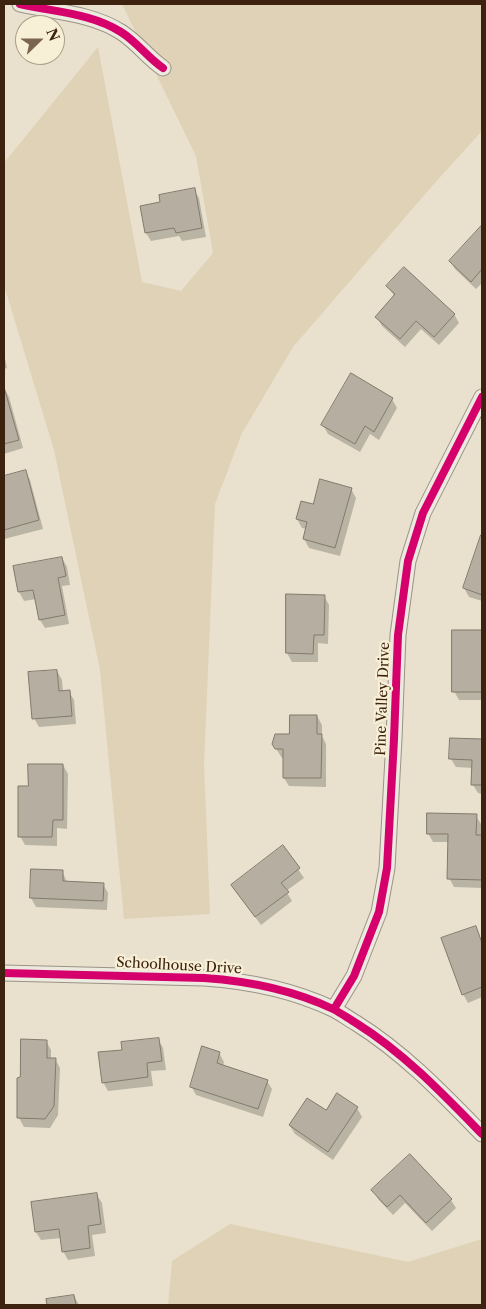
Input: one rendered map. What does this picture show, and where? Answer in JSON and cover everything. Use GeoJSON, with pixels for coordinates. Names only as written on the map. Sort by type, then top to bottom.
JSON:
{"type":"FeatureCollection","features":[{"type":"Feature","properties":{"kind":"street"},"geometry":{"type":"LineString","coordinates":[[20,4],[102,22],[123,33],[163,68]]}},
{"type":"Feature","properties":{"kind":"street","name":"Pine Valley Drive"},"geometry":{"type":"LineString","coordinates":[[334,1009],[354,976],[381,903],[388,848],[398,635],[408,561],[423,513],[482,396]]}},
{"type":"Feature","properties":{"kind":"street","name":"Schoolhouse Drive"},"geometry":{"type":"LineString","coordinates":[[4,973],[204,978],[264,985],[334,1009],[375,1035],[423,1075],[482,1134]]}},
{"type":"Feature","properties":{"kind":"shaded area"},"geometry":{"type":"Polygon","coordinates":[[[122,4],[482,4],[482,131],[293,347],[242,433],[215,504],[204,764],[210,914],[124,919],[100,670],[54,450],[4,285],[4,163],[98,47],[142,282],[181,291],[213,253],[196,156],[122,4]]]}},
{"type":"Feature","properties":{"kind":"shaded area"},"geometry":{"type":"Polygon","coordinates":[[[230,1224],[408,1262],[482,1239],[482,1305],[168,1305],[172,1261],[230,1224]]]}},
{"type":"Feature","properties":{"kind":"building"},"geometry":{"type":"Polygon","coordinates":[[[195,188],[202,228],[176,233],[174,228],[145,233],[140,206],[160,202],[159,195],[195,188]]]}},
{"type":"Feature","properties":{"kind":"building"},"geometry":{"type":"Polygon","coordinates":[[[482,225],[482,269],[471,282],[449,261],[482,225]]]}},
{"type":"Feature","properties":{"kind":"building"},"geometry":{"type":"Polygon","coordinates":[[[404,267],[455,314],[434,337],[416,321],[400,339],[375,317],[395,294],[386,286],[404,267]]]}},
{"type":"Feature","properties":{"kind":"building"},"geometry":{"type":"Polygon","coordinates":[[[351,373],[393,398],[374,432],[365,426],[355,444],[321,425],[351,373]]]}},
{"type":"Feature","properties":{"kind":"building"},"geometry":{"type":"Polygon","coordinates":[[[4,387],[19,440],[4,444],[4,387]]]}},
{"type":"Feature","properties":{"kind":"building"},"geometry":{"type":"Polygon","coordinates":[[[26,470],[39,520],[4,530],[4,476],[26,470]]]}},
{"type":"Feature","properties":{"kind":"building"},"geometry":{"type":"Polygon","coordinates":[[[320,479],[352,488],[335,548],[303,539],[307,522],[296,519],[301,501],[313,504],[320,479]]]}},
{"type":"Feature","properties":{"kind":"building"},"geometry":{"type":"Polygon","coordinates":[[[482,535],[482,595],[463,588],[482,535]]]}},
{"type":"Feature","properties":{"kind":"building"},"geometry":{"type":"Polygon","coordinates":[[[62,557],[66,576],[58,578],[65,615],[39,620],[33,590],[18,592],[13,566],[62,557]]]}},
{"type":"Feature","properties":{"kind":"building"},"geometry":{"type":"Polygon","coordinates":[[[286,594],[325,595],[324,635],[314,635],[313,654],[286,653],[286,594]]]}},
{"type":"Feature","properties":{"kind":"building"},"geometry":{"type":"Polygon","coordinates":[[[452,630],[482,630],[482,692],[452,692],[452,630]]]}},
{"type":"Feature","properties":{"kind":"building"},"geometry":{"type":"Polygon","coordinates":[[[57,670],[59,691],[70,690],[72,716],[32,719],[28,672],[57,670]]]}},
{"type":"Feature","properties":{"kind":"building"},"geometry":{"type":"Polygon","coordinates":[[[290,715],[317,715],[317,734],[322,734],[321,778],[283,778],[283,749],[275,749],[272,744],[275,734],[289,734],[290,715]]]}},
{"type":"Feature","properties":{"kind":"building"},"geometry":{"type":"Polygon","coordinates":[[[450,738],[482,739],[482,785],[471,785],[472,760],[449,759],[450,738]]]}},
{"type":"Feature","properties":{"kind":"building"},"geometry":{"type":"Polygon","coordinates":[[[28,764],[63,764],[63,820],[53,820],[52,837],[18,837],[18,786],[28,786],[28,764]]]}},
{"type":"Feature","properties":{"kind":"building"},"geometry":{"type":"Polygon","coordinates":[[[427,813],[477,814],[476,835],[482,835],[482,880],[447,879],[448,834],[427,834],[427,813]]]}},
{"type":"Feature","properties":{"kind":"building"},"geometry":{"type":"Polygon","coordinates":[[[283,845],[300,868],[281,883],[289,892],[255,917],[231,885],[283,845]]]}},
{"type":"Feature","properties":{"kind":"building"},"geometry":{"type":"Polygon","coordinates":[[[31,869],[63,870],[63,881],[104,883],[103,901],[30,898],[31,869]]]}},
{"type":"Feature","properties":{"kind":"building"},"geometry":{"type":"Polygon","coordinates":[[[476,926],[482,943],[482,987],[462,995],[441,938],[476,926]]]}},
{"type":"Feature","properties":{"kind":"building"},"geometry":{"type":"Polygon","coordinates":[[[159,1038],[162,1061],[147,1063],[148,1077],[102,1083],[98,1052],[122,1050],[121,1042],[159,1038]]]}},
{"type":"Feature","properties":{"kind":"building"},"geometry":{"type":"Polygon","coordinates":[[[21,1039],[47,1040],[47,1058],[56,1058],[54,1106],[45,1119],[17,1118],[17,1078],[20,1077],[21,1039]]]}},
{"type":"Feature","properties":{"kind":"building"},"geometry":{"type":"Polygon","coordinates":[[[202,1046],[220,1052],[217,1063],[268,1080],[258,1109],[190,1087],[202,1046]]]}},
{"type":"Feature","properties":{"kind":"building"},"geometry":{"type":"Polygon","coordinates":[[[337,1093],[358,1107],[328,1152],[289,1125],[307,1098],[326,1110],[337,1093]]]}},
{"type":"Feature","properties":{"kind":"building"},"geometry":{"type":"Polygon","coordinates":[[[410,1154],[452,1199],[426,1223],[400,1195],[387,1207],[371,1190],[410,1154]]]}},
{"type":"Feature","properties":{"kind":"building"},"geometry":{"type":"Polygon","coordinates":[[[97,1193],[101,1224],[88,1226],[90,1248],[62,1252],[59,1229],[35,1232],[31,1202],[97,1193]]]}},
{"type":"Feature","properties":{"kind":"building"},"geometry":{"type":"Polygon","coordinates":[[[74,1295],[76,1305],[47,1305],[46,1299],[74,1295]]]}},
{"type":"Feature","properties":{"kind":"cycle path"},"geometry":{"type":"LineString","coordinates":[[20,4],[85,17],[109,26],[127,36],[163,68]]}},
{"type":"Feature","properties":{"kind":"cycle path"},"geometry":{"type":"LineString","coordinates":[[334,1009],[354,976],[379,912],[387,868],[398,635],[408,561],[423,513],[482,397]]}},
{"type":"Feature","properties":{"kind":"cycle path"},"geometry":{"type":"LineString","coordinates":[[4,973],[204,978],[237,981],[270,987],[318,1002],[336,1011],[390,1047],[453,1104],[482,1134]]}}]}
